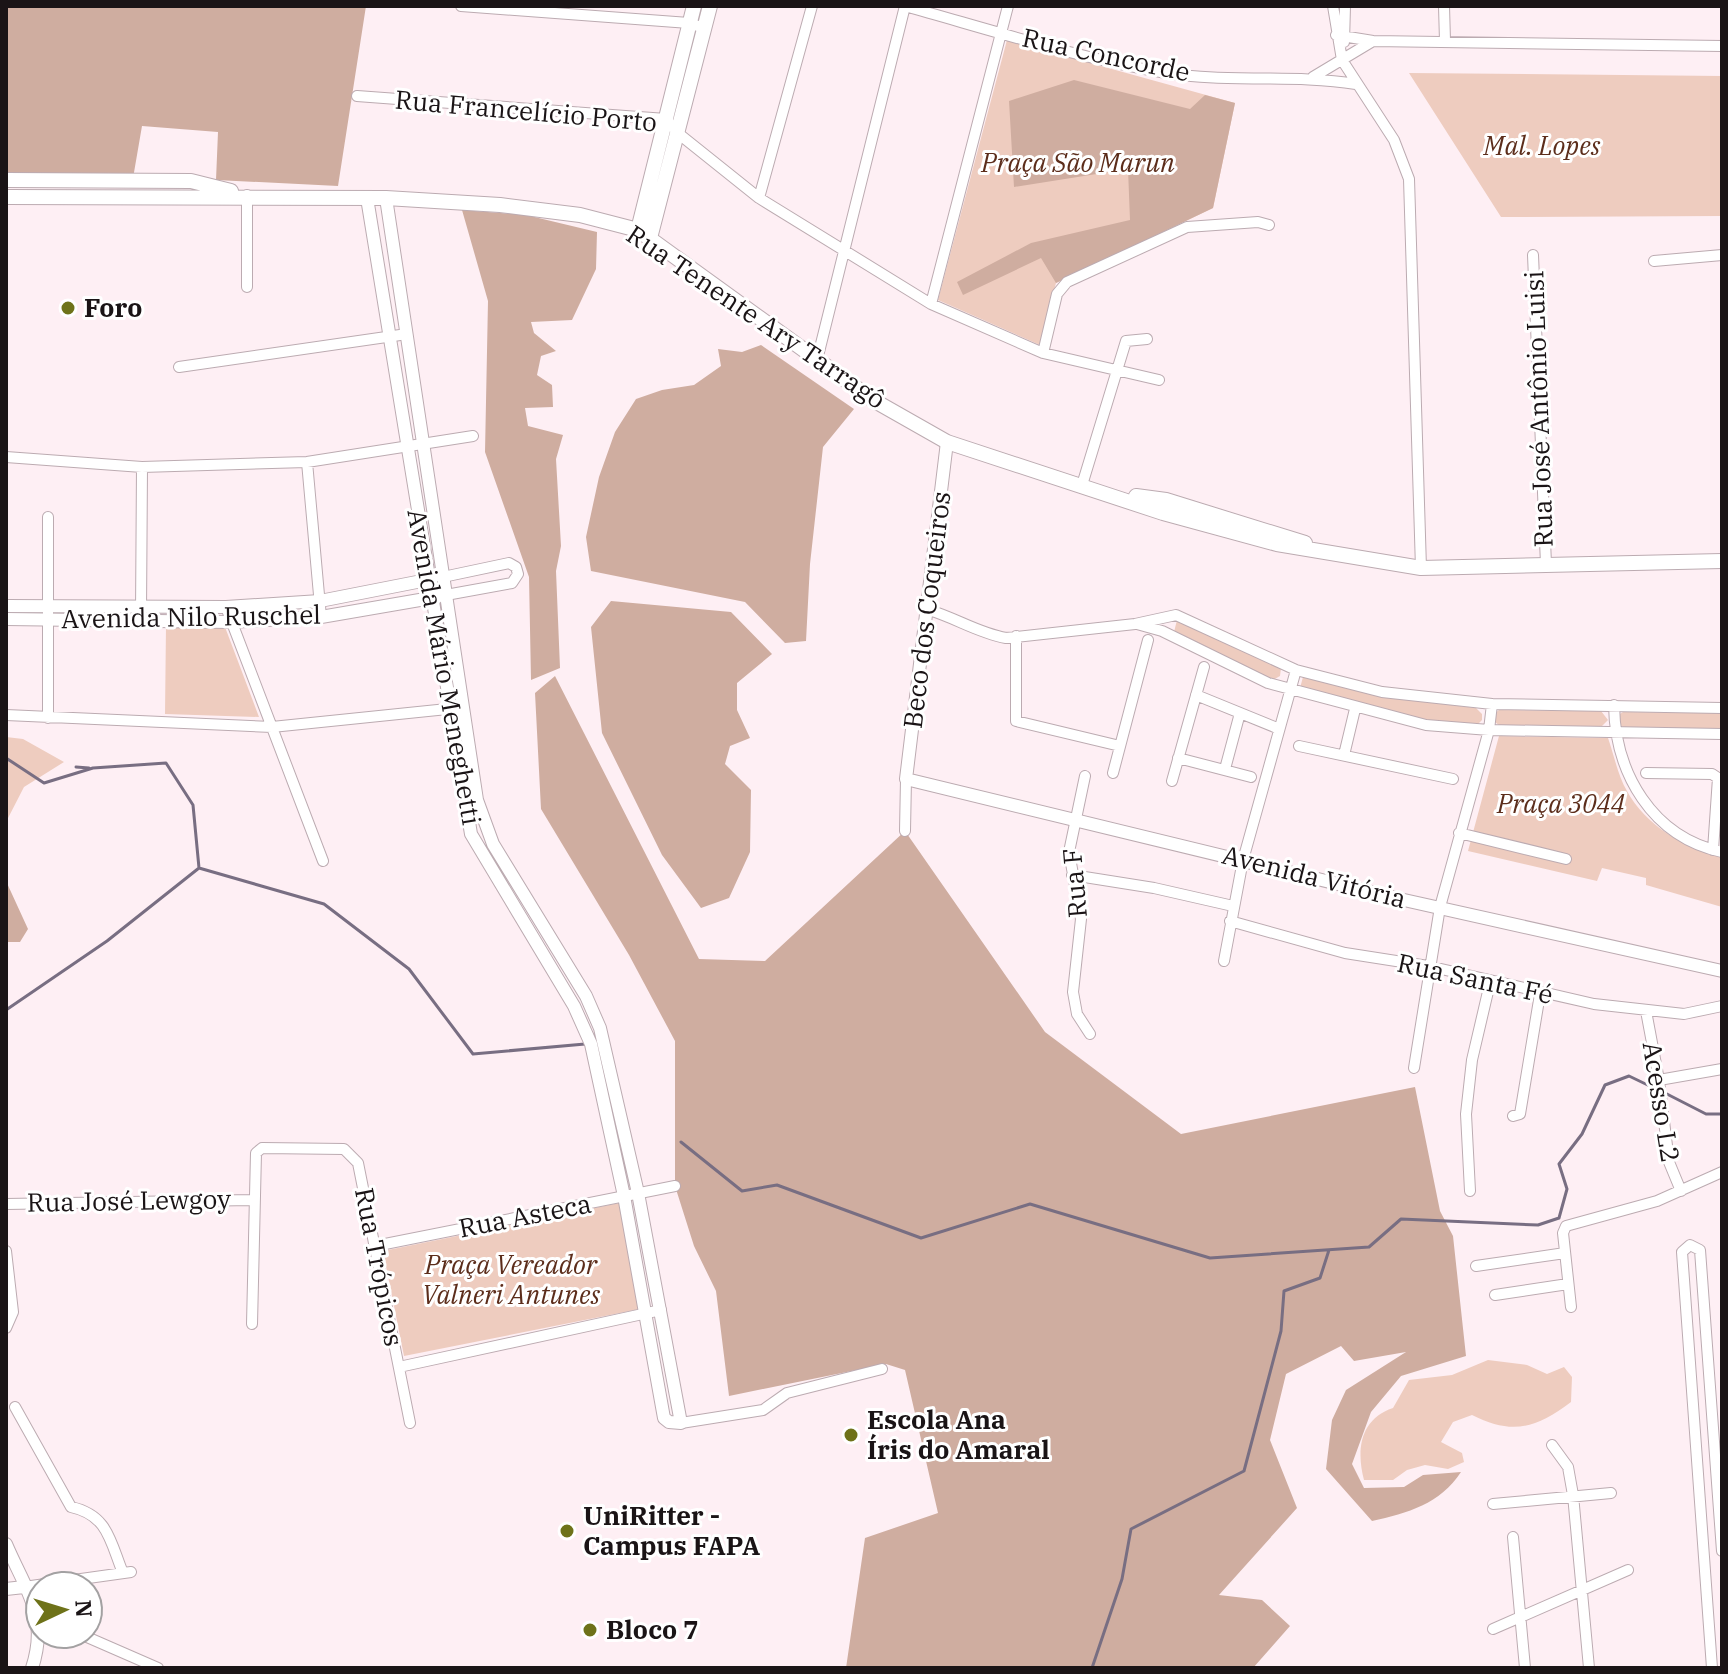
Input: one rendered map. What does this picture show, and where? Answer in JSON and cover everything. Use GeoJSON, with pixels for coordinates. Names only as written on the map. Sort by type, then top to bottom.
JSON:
{"type":"FeatureCollection","features":[{"type":"Feature","properties":{"kind":"main road"},"geometry":{"type":"LineString","coordinates":[[644,234],[666,119],[694,6]]}},
{"type":"Feature","properties":{"kind":"main road"},"geometry":{"type":"LineString","coordinates":[[644,234],[679,134],[710,6]]}},
{"type":"Feature","properties":{"kind":"main road","name":"Rua Tenente Ary Tarragô"},"geometry":{"type":"LineString","coordinates":[[6,180],[187,188],[247,195],[386,198],[513,206],[580,215],[644,234],[873,400],[947,442],[1239,534],[1277,544],[1319,548],[1421,568],[1722,561]]}},
{"type":"Feature","properties":{"kind":"main road","name":"Rua Tenente Ary Tarragô"},"geometry":{"type":"LineString","coordinates":[[6,197],[187,188]]}},
{"type":"Feature","properties":{"kind":"street"},"geometry":{"type":"LineString","coordinates":[[461,6],[596,11],[689,23],[704,28]]}},
{"type":"Feature","properties":{"kind":"street"},"geometry":{"type":"LineString","coordinates":[[759,198],[812,6]]}},
{"type":"Feature","properties":{"kind":"street"},"geometry":{"type":"LineString","coordinates":[[817,360],[905,6]]}},
{"type":"Feature","properties":{"kind":"street","name":"Rua Concorde"},"geometry":{"type":"LineString","coordinates":[[905,6],[1167,73],[1251,80],[1311,77],[1356,84]]}},
{"type":"Feature","properties":{"kind":"street"},"geometry":{"type":"LineString","coordinates":[[931,304],[1008,6]]}},
{"type":"Feature","properties":{"kind":"street"},"geometry":{"type":"LineString","coordinates":[[1333,6],[1342,60],[1394,140],[1409,179],[1421,568]]}},
{"type":"Feature","properties":{"kind":"street"},"geometry":{"type":"LineString","coordinates":[[1340,39],[1345,6]]}},
{"type":"Feature","properties":{"kind":"street"},"geometry":{"type":"LineString","coordinates":[[1444,6],[1445,41]]}},
{"type":"Feature","properties":{"kind":"street"},"geometry":{"type":"LineString","coordinates":[[1340,39],[1722,46]]}},
{"type":"Feature","properties":{"kind":"street","name":"Rua Concorde"},"geometry":{"type":"LineString","coordinates":[[1311,77],[1373,41]]}},
{"type":"Feature","properties":{"kind":"street","name":"Rua Francelício Porto"},"geometry":{"type":"LineString","coordinates":[[357,96],[666,119],[679,134],[759,198],[931,304],[1043,353],[1159,380]]}},
{"type":"Feature","properties":{"kind":"street"},"geometry":{"type":"LineString","coordinates":[[247,195],[247,287]]}},
{"type":"Feature","properties":{"kind":"street","name":"Avenida Mário Meneghetti"},"geometry":{"type":"LineString","coordinates":[[367,198],[471,834],[531,933],[586,1033],[624,1196],[664,1418],[669,1422],[681,1423],[638,1193],[600,1028],[586,996],[488,829],[477,800],[386,198]]}},
{"type":"Feature","properties":{"kind":"street"},"geometry":{"type":"LineString","coordinates":[[1043,353],[1057,294],[1067,282],[1187,227],[1258,222],[1269,225]]}},
{"type":"Feature","properties":{"kind":"street","name":"Rua José Antônio Luisi"},"geometry":{"type":"LineString","coordinates":[[1533,255],[1546,564]]}},
{"type":"Feature","properties":{"kind":"street"},"geometry":{"type":"LineString","coordinates":[[1654,261],[1722,255]]}},
{"type":"Feature","properties":{"kind":"street"},"geometry":{"type":"LineString","coordinates":[[179,367],[407,334]]}},
{"type":"Feature","properties":{"kind":"street"},"geometry":{"type":"LineString","coordinates":[[1082,485],[1127,340],[1147,339]]}},
{"type":"Feature","properties":{"kind":"street"},"geometry":{"type":"LineString","coordinates":[[6,457],[142,467],[307,462],[406,444],[473,436]]}},
{"type":"Feature","properties":{"kind":"street","name":"Beco dos Coqueiros"},"geometry":{"type":"LineString","coordinates":[[906,779],[929,610],[947,442]]}},
{"type":"Feature","properties":{"kind":"street"},"geometry":{"type":"LineString","coordinates":[[307,462],[321,617]]}},
{"type":"Feature","properties":{"kind":"street"},"geometry":{"type":"LineString","coordinates":[[141,621],[142,467]]}},
{"type":"Feature","properties":{"kind":"street"},"geometry":{"type":"LineString","coordinates":[[48,517],[48,718]]}},
{"type":"Feature","properties":{"kind":"street","name":"Avenida Nilo Ruschel"},"geometry":{"type":"LineString","coordinates":[[6,606],[226,607],[320,601],[509,563],[516,567],[518,574],[512,583],[321,617],[231,622],[6,619]]}},
{"type":"Feature","properties":{"kind":"street"},"geometry":{"type":"LineString","coordinates":[[226,607],[323,861]]}},
{"type":"Feature","properties":{"kind":"street"},"geometry":{"type":"LineString","coordinates":[[929,610],[957,618],[982,634],[1016,636],[1135,624],[1176,615],[1296,670],[1382,692],[1492,704],[1722,708]]}},
{"type":"Feature","properties":{"kind":"street"},"geometry":{"type":"LineString","coordinates":[[1170,635],[1167,624],[1176,615]]}},
{"type":"Feature","properties":{"kind":"street"},"geometry":{"type":"LineString","coordinates":[[1135,624],[1170,635],[1230,666],[1289,690],[1426,725],[1489,730],[1722,734]]}},
{"type":"Feature","properties":{"kind":"street"},"geometry":{"type":"LineString","coordinates":[[1016,636],[1016,721],[1120,746]]}},
{"type":"Feature","properties":{"kind":"street"},"geometry":{"type":"LineString","coordinates":[[1113,773],[1148,640]]}},
{"type":"Feature","properties":{"kind":"street"},"geometry":{"type":"LineString","coordinates":[[1172,781],[1204,667]]}},
{"type":"Feature","properties":{"kind":"street"},"geometry":{"type":"LineString","coordinates":[[1224,961],[1243,860],[1277,728],[1296,670]]}},
{"type":"Feature","properties":{"kind":"street"},"geometry":{"type":"LineString","coordinates":[[1196,695],[1277,728]]}},
{"type":"Feature","properties":{"kind":"street"},"geometry":{"type":"LineString","coordinates":[[1414,1068],[1428,966],[1440,907],[1489,730],[1492,704]]}},
{"type":"Feature","properties":{"kind":"street"},"geometry":{"type":"LineString","coordinates":[[1614,705],[1615,731],[1626,769],[1643,802],[1672,830],[1717,851],[1720,786],[1716,776],[1646,773]]}},
{"type":"Feature","properties":{"kind":"street"},"geometry":{"type":"LineString","coordinates":[[6,715],[272,727],[463,707]]}},
{"type":"Feature","properties":{"kind":"street"},"geometry":{"type":"LineString","coordinates":[[1344,755],[1355,709]]}},
{"type":"Feature","properties":{"kind":"street"},"geometry":{"type":"LineString","coordinates":[[1225,769],[1240,713]]}},
{"type":"Feature","properties":{"kind":"street"},"geometry":{"type":"LineString","coordinates":[[1299,746],[1453,779]]}},
{"type":"Feature","properties":{"kind":"street"},"geometry":{"type":"LineString","coordinates":[[1178,758],[1251,777]]}},
{"type":"Feature","properties":{"kind":"street","name":"Rua F"},"geometry":{"type":"LineString","coordinates":[[1085,776],[1069,852],[1081,919],[1073,992],[1077,1014],[1090,1034]]}},
{"type":"Feature","properties":{"kind":"street"},"geometry":{"type":"LineString","coordinates":[[905,831],[906,779]]}},
{"type":"Feature","properties":{"kind":"street","name":"Avenida Vitória"},"geometry":{"type":"LineString","coordinates":[[906,779],[1722,971]]}},
{"type":"Feature","properties":{"kind":"street"},"geometry":{"type":"LineString","coordinates":[[471,834],[488,829]]}},
{"type":"Feature","properties":{"kind":"street"},"geometry":{"type":"LineString","coordinates":[[1459,833],[1566,859]]}},
{"type":"Feature","properties":{"kind":"street"},"geometry":{"type":"LineString","coordinates":[[1072,875],[1233,906]]}},
{"type":"Feature","properties":{"kind":"street","name":"Rua Santa Fé"},"geometry":{"type":"LineString","coordinates":[[1230,921],[1345,953],[1428,966],[1540,994],[1684,1014],[1722,1006]]}},
{"type":"Feature","properties":{"kind":"street"},"geometry":{"type":"LineString","coordinates":[[531,933],[544,927]]}},
{"type":"Feature","properties":{"kind":"street"},"geometry":{"type":"LineString","coordinates":[[1470,1191],[1466,1114],[1472,1060],[1490,983]]}},
{"type":"Feature","properties":{"kind":"street"},"geometry":{"type":"LineString","coordinates":[[1513,1116],[1520,1114],[1540,994]]}},
{"type":"Feature","properties":{"kind":"street","name":"Acesso L2"},"geometry":{"type":"LineString","coordinates":[[1646,1011],[1659,1080],[1669,1162],[1681,1191]]}},
{"type":"Feature","properties":{"kind":"street"},"geometry":{"type":"LineString","coordinates":[[586,1033],[600,1028]]}},
{"type":"Feature","properties":{"kind":"street"},"geometry":{"type":"LineString","coordinates":[[1659,1080],[1722,1069]]}},
{"type":"Feature","properties":{"kind":"street","name":"Rua Trópicos"},"geometry":{"type":"LineString","coordinates":[[252,1200],[256,1153],[262,1148],[344,1149],[358,1163],[410,1423]]}},
{"type":"Feature","properties":{"kind":"street"},"geometry":{"type":"LineString","coordinates":[[1571,1307],[1563,1230],[1568,1225],[1681,1191],[1722,1172]]}},
{"type":"Feature","properties":{"kind":"street","name":"Rua Asteca"},"geometry":{"type":"LineString","coordinates":[[375,1246],[675,1186]]}},
{"type":"Feature","properties":{"kind":"street"},"geometry":{"type":"LineString","coordinates":[[252,1200],[252,1324]]}},
{"type":"Feature","properties":{"kind":"street","name":"Rua José Lewgoy"},"geometry":{"type":"LineString","coordinates":[[6,1204],[252,1200]]}},
{"type":"Feature","properties":{"kind":"street"},"geometry":{"type":"LineString","coordinates":[[1712,1668],[1682,1252],[1690,1245],[1700,1250],[1722,1551]]}},
{"type":"Feature","properties":{"kind":"street","name":"Rua José Lewgoy"},"geometry":{"type":"LineString","coordinates":[[6,1251],[13,1312],[6,1328]]}},
{"type":"Feature","properties":{"kind":"street"},"geometry":{"type":"LineString","coordinates":[[1476,1266],[1565,1253]]}},
{"type":"Feature","properties":{"kind":"street"},"geometry":{"type":"LineString","coordinates":[[1495,1295],[1568,1284]]}},
{"type":"Feature","properties":{"kind":"street"},"geometry":{"type":"LineString","coordinates":[[399,1367],[661,1310]]}},
{"type":"Feature","properties":{"kind":"street"},"geometry":{"type":"LineString","coordinates":[[681,1423],[763,1410],[787,1393],[882,1369]]}},
{"type":"Feature","properties":{"kind":"street"},"geometry":{"type":"LineString","coordinates":[[15,1407],[71,1507],[91,1511],[105,1527],[127,1572],[104,1575]]}},
{"type":"Feature","properties":{"kind":"street"},"geometry":{"type":"LineString","coordinates":[[1552,1445],[1568,1467],[1573,1495],[1589,1668]]}},
{"type":"Feature","properties":{"kind":"street"},"geometry":{"type":"LineString","coordinates":[[1493,1504],[1611,1493]]}},
{"type":"Feature","properties":{"kind":"street"},"geometry":{"type":"LineString","coordinates":[[1699,1503],[1708,1495],[1719,1501]]}},
{"type":"Feature","properties":{"kind":"street"},"geometry":{"type":"LineString","coordinates":[[1513,1537],[1525,1668]]}},
{"type":"Feature","properties":{"kind":"street"},"geometry":{"type":"LineString","coordinates":[[6,1544],[24,1587],[6,1589]]}},
{"type":"Feature","properties":{"kind":"street"},"geometry":{"type":"LineString","coordinates":[[1493,1629],[1582,1593],[1628,1570]]}},
{"type":"Feature","properties":{"kind":"street"},"geometry":{"type":"LineString","coordinates":[[104,1644],[158,1668]]}},
{"type":"Feature","properties":{"kind":"green space"},"geometry":{"type":"Polygon","coordinates":[[[6,6],[366,6],[338,186],[216,180],[218,132],[142,126],[132,184],[6,183],[6,6]]]}},
{"type":"Feature","properties":{"kind":"green space","name":"Praça São Marun"},"geometry":{"type":"Polygon","coordinates":[[[1007,40],[1235,103],[1213,208],[1056,283],[1040,345],[938,300],[1007,40]]]}},
{"type":"Feature","properties":{"kind":"green space","name":"Mal. Lopes"},"geometry":{"type":"Polygon","coordinates":[[[1409,73],[1722,76],[1722,216],[1501,217],[1409,73]]]}},
{"type":"Feature","properties":{"kind":"green space"},"geometry":{"type":"Polygon","coordinates":[[[1074,80],[1190,109],[1205,95],[1235,103],[1213,208],[1056,283],[1041,258],[963,295],[957,282],[1031,243],[1130,220],[1128,169],[1014,187],[1009,101],[1074,80]]]}},
{"type":"Feature","properties":{"kind":"green space"},"geometry":{"type":"Polygon","coordinates":[[[462,210],[526,215],[597,232],[596,269],[572,320],[531,322],[534,333],[556,351],[541,356],[537,375],[552,385],[553,407],[525,408],[528,426],[563,435],[556,459],[561,546],[556,571],[560,668],[531,680],[529,577],[485,452],[488,301],[462,210]]]}},
{"type":"Feature","properties":{"kind":"green space"},"geometry":{"type":"Polygon","coordinates":[[[761,345],[854,409],[823,447],[810,564],[806,641],[785,643],[745,602],[591,571],[586,537],[599,477],[615,432],[636,399],[662,390],[694,385],[721,366],[718,349],[742,352],[761,345]]]}},
{"type":"Feature","properties":{"kind":"green space"},"geometry":{"type":"Polygon","coordinates":[[[611,601],[731,612],[772,654],[737,683],[737,710],[750,738],[730,746],[725,764],[751,790],[750,852],[729,898],[701,908],[662,855],[602,733],[591,627],[611,601]]]}},
{"type":"Feature","properties":{"kind":"green space"},"geometry":{"type":"Polygon","coordinates":[[[1177,620],[1281,668],[1280,676],[1273,680],[1174,632],[1177,620]]]}},
{"type":"Feature","properties":{"kind":"green space"},"geometry":{"type":"Polygon","coordinates":[[[166,626],[225,627],[259,717],[165,714],[166,626]]]}},
{"type":"Feature","properties":{"kind":"green space"},"geometry":{"type":"Polygon","coordinates":[[[555,676],[699,959],[765,961],[905,831],[1045,1032],[1181,1134],[1415,1087],[1440,1211],[1453,1236],[1466,1356],[1401,1376],[1371,1412],[1352,1464],[1364,1488],[1404,1487],[1423,1475],[1461,1472],[1443,1492],[1422,1506],[1372,1521],[1326,1469],[1332,1420],[1346,1390],[1406,1352],[1354,1361],[1341,1346],[1286,1374],[1270,1440],[1297,1508],[1219,1595],[1262,1600],[1290,1626],[1253,1668],[846,1668],[865,1538],[938,1513],[905,1370],[886,1364],[729,1396],[716,1291],[694,1246],[675,1186],[675,1041],[629,955],[541,809],[535,693],[555,676]]]}},
{"type":"Feature","properties":{"kind":"green space"},"geometry":{"type":"Polygon","coordinates":[[[1303,677],[1388,697],[1476,708],[1482,714],[1482,720],[1477,725],[1427,720],[1300,688],[1303,677]]]}},
{"type":"Feature","properties":{"kind":"green space"},"geometry":{"type":"Polygon","coordinates":[[[1499,710],[1601,711],[1608,720],[1601,727],[1500,726],[1495,722],[1494,714],[1499,710]]]}},
{"type":"Feature","properties":{"kind":"green space"},"geometry":{"type":"Polygon","coordinates":[[[1623,712],[1722,713],[1722,729],[1624,728],[1619,724],[1618,715],[1623,712]]]}},
{"type":"Feature","properties":{"kind":"green space","name":"Praça 3044"},"geometry":{"type":"Polygon","coordinates":[[[1499,736],[1608,738],[1624,785],[1644,815],[1681,842],[1722,857],[1722,907],[1646,885],[1646,878],[1602,868],[1597,881],[1468,851],[1499,736]]]}},
{"type":"Feature","properties":{"kind":"green space"},"geometry":{"type":"Polygon","coordinates":[[[6,737],[23,739],[64,762],[24,787],[6,822],[6,737]]]}},
{"type":"Feature","properties":{"kind":"green space"},"geometry":{"type":"Polygon","coordinates":[[[6,881],[28,929],[20,942],[6,942],[6,881]]]}},
{"type":"Feature","properties":{"kind":"green space","name":"Praça Vereador Valneri Antunes"},"geometry":{"type":"Polygon","coordinates":[[[619,1203],[640,1309],[404,1356],[383,1251],[619,1203]]]}},
{"type":"Feature","properties":{"kind":"green space"},"geometry":{"type":"Polygon","coordinates":[[[1488,1360],[1527,1365],[1547,1374],[1564,1367],[1572,1377],[1571,1402],[1546,1418],[1523,1426],[1499,1425],[1472,1415],[1453,1422],[1441,1442],[1462,1453],[1464,1462],[1448,1469],[1425,1465],[1407,1470],[1393,1480],[1364,1480],[1361,1447],[1367,1428],[1382,1413],[1393,1408],[1409,1380],[1452,1375],[1488,1360]]]}},
{"type":"Feature","properties":{"kind":"waterway"},"geometry":{"type":"LineString","coordinates":[[6,758],[44,783],[93,768],[166,763],[193,805],[199,868]]}},
{"type":"Feature","properties":{"kind":"waterway"},"geometry":{"type":"LineString","coordinates":[[76,767],[89,768]]}},
{"type":"Feature","properties":{"kind":"waterway"},"geometry":{"type":"LineString","coordinates":[[199,868],[324,904],[409,969],[473,1054],[585,1044]]}},
{"type":"Feature","properties":{"kind":"waterway"},"geometry":{"type":"LineString","coordinates":[[6,1010],[107,941],[199,868]]}},
{"type":"Feature","properties":{"kind":"waterway"},"geometry":{"type":"LineString","coordinates":[[681,1142],[742,1191],[777,1185],[921,1238],[1030,1204],[1210,1258],[1369,1247],[1401,1219],[1538,1225],[1559,1218],[1567,1189],[1559,1164],[1582,1134],[1605,1085],[1629,1076],[1656,1089]]}},
{"type":"Feature","properties":{"kind":"waterway"},"geometry":{"type":"LineString","coordinates":[[1663,1092],[1706,1114],[1722,1114]]}},
{"type":"Feature","properties":{"kind":"waterway"},"geometry":{"type":"LineString","coordinates":[[1092,1668],[1122,1579],[1131,1529],[1244,1471],[1281,1331],[1284,1291],[1320,1278],[1329,1250]]}},
{"type":"Feature","properties":{"kind":"place","name":"Foro"},"geometry":{"type":"Point","coordinates":[68,308]}},
{"type":"Feature","properties":{"kind":"place","name":"Escola Ana Íris do Amaral"},"geometry":{"type":"Point","coordinates":[851,1435]}},
{"type":"Feature","properties":{"kind":"place","name":"UniRitter - Campus FAPA"},"geometry":{"type":"Point","coordinates":[567,1531]}},
{"type":"Feature","properties":{"kind":"place","name":"Bloco 7"},"geometry":{"type":"Point","coordinates":[590,1630]}}]}
